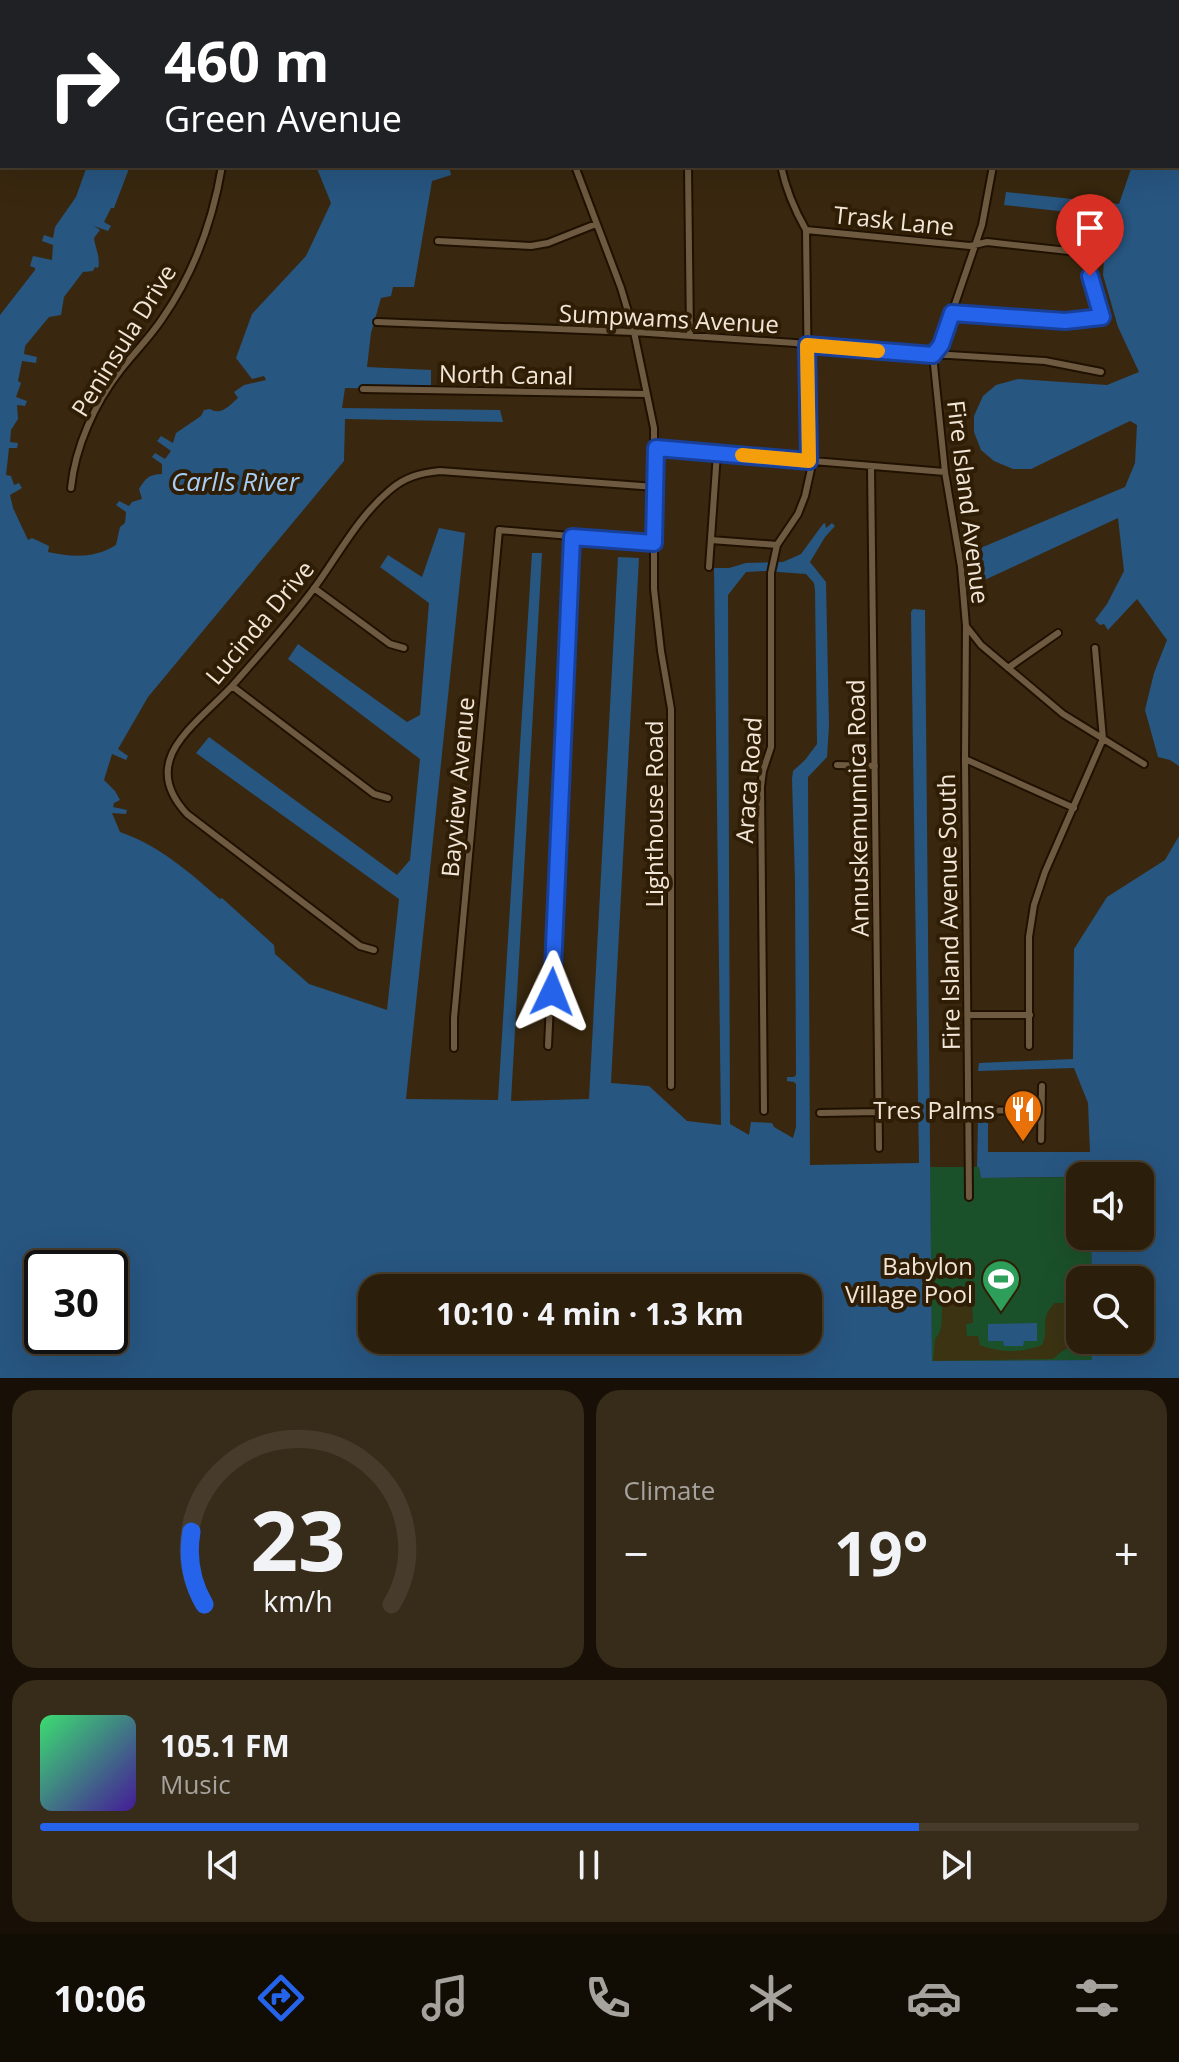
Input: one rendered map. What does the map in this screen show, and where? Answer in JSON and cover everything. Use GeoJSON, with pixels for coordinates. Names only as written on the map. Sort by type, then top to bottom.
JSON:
{"type":"FeatureCollection","features":[{"type":"Feature","properties":{"kind":"street","name":"Peninsula Drive"},"geometry":{"type":"LineString","coordinates":[[71,488],[73,466],[105,394],[162,318],[183,284],[204,239],[217,197],[222,168]]}},
{"type":"Feature","properties":{"kind":"street","name":"Lighthouse Road"},"geometry":{"type":"LineString","coordinates":[[576,168],[621,288],[634,332],[654,428],[654,589],[671,709],[671,1086]]}},
{"type":"Feature","properties":{"kind":"street"},"geometry":{"type":"LineString","coordinates":[[688,168],[690,336]]}},
{"type":"Feature","properties":{"kind":"street"},"geometry":{"type":"LineString","coordinates":[[781,168],[785,188],[806,230]]}},
{"type":"Feature","properties":{"kind":"street"},"geometry":{"type":"LineString","coordinates":[[933,355],[941,345],[977,244],[993,168]]}},
{"type":"Feature","properties":{"kind":"street"},"geometry":{"type":"LineString","coordinates":[[438,241],[531,246],[548,243],[596,224]]}},
{"type":"Feature","properties":{"kind":"street","name":"Trask Lane"},"geometry":{"type":"LineString","coordinates":[[806,230],[970,246],[987,242],[1087,253],[1102,317],[1065,321],[952,313]]}},
{"type":"Feature","properties":{"kind":"street","name":"Araca Road"},"geometry":{"type":"LineString","coordinates":[[764,1111],[761,787],[771,747],[771,573],[777,545],[798,514],[811,469],[806,230]]}},
{"type":"Feature","properties":{"kind":"street","name":"Sumpwams Avenue"},"geometry":{"type":"LineString","coordinates":[[377,322],[634,332],[795,343],[1045,361],[1101,372]]}},
{"type":"Feature","properties":{"kind":"street","name":"Fire Island Avenue"},"geometry":{"type":"LineString","coordinates":[[933,355],[966,626],[981,645],[1063,714],[1144,764]]}},
{"type":"Feature","properties":{"kind":"street","name":"North Canal"},"geometry":{"type":"LineString","coordinates":[[363,389],[647,394]]}},
{"type":"Feature","properties":{"kind":"street"},"geometry":{"type":"LineString","coordinates":[[656,448],[945,472]]}},
{"type":"Feature","properties":{"kind":"street"},"geometry":{"type":"LineString","coordinates":[[709,567],[717,453]]}},
{"type":"Feature","properties":{"kind":"street","name":"Annuskemunnica Road"},"geometry":{"type":"LineString","coordinates":[[871,467],[879,1148]]}},
{"type":"Feature","properties":{"kind":"street","name":"Lucinda Drive"},"geometry":{"type":"LineString","coordinates":[[374,950],[360,946],[187,814],[176,802],[167,771],[176,744],[232,686],[314,588],[375,503],[406,478],[420,473],[454,472],[655,487]]}},
{"type":"Feature","properties":{"kind":"street","name":"Bayview Avenue"},"geometry":{"type":"LineString","coordinates":[[454,1048],[454,1018],[499,530],[572,537]]}},
{"type":"Feature","properties":{"kind":"street"},"geometry":{"type":"LineString","coordinates":[[548,1046],[572,537],[654,543]]}},
{"type":"Feature","properties":{"kind":"street"},"geometry":{"type":"LineString","coordinates":[[711,540],[777,545]]}},
{"type":"Feature","properties":{"kind":"street"},"geometry":{"type":"LineString","coordinates":[[314,588],[390,644],[404,648]]}},
{"type":"Feature","properties":{"kind":"street","name":"Fire Island Avenue South"},"geometry":{"type":"LineString","coordinates":[[966,626],[969,1197]]}},
{"type":"Feature","properties":{"kind":"street"},"geometry":{"type":"LineString","coordinates":[[1008,668],[1058,633]]}},
{"type":"Feature","properties":{"kind":"street"},"geometry":{"type":"LineString","coordinates":[[1029,1046],[1029,937],[1034,905],[1045,872],[1103,739],[1095,648]]}},
{"type":"Feature","properties":{"kind":"street"},"geometry":{"type":"LineString","coordinates":[[232,686],[374,794],[388,798]]}},
{"type":"Feature","properties":{"kind":"street"},"geometry":{"type":"LineString","coordinates":[[965,759],[1074,808]]}},
{"type":"Feature","properties":{"kind":"street"},"geometry":{"type":"LineString","coordinates":[[837,765],[875,766]]}},
{"type":"Feature","properties":{"kind":"street"},"geometry":{"type":"LineString","coordinates":[[968,1015],[1030,1015]]}},
{"type":"Feature","properties":{"kind":"street"},"geometry":{"type":"LineString","coordinates":[[1041,1140],[1042,1086]]}},
{"type":"Feature","properties":{"kind":"street"},"geometry":{"type":"LineString","coordinates":[[968,1111],[1041,1110]]}},
{"type":"Feature","properties":{"kind":"street"},"geometry":{"type":"LineString","coordinates":[[820,1113],[878,1112]]}},
{"type":"Feature","properties":{"kind":"green space"},"geometry":{"type":"Polygon","coordinates":[[[930,1167],[979,1167],[981,1178],[1066,1177],[1066,1250],[1091,1250],[1092,1266],[1066,1266],[1066,1354],[1093,1354],[1093,1360],[932,1361],[930,1167]]]}},
{"type":"Feature","properties":{"kind":"sand"},"geometry":{"type":"Polygon","coordinates":[[[972,1300],[973,1323],[966,1324],[967,1336],[978,1336],[980,1345],[1011,1351],[1042,1345],[1047,1314],[1055,1303],[1066,1303],[1066,1349],[1053,1359],[933,1361],[943,1302],[972,1300]]]}},
{"type":"Feature","properties":{"kind":"water","name":"Carlls River"},"geometry":{"type":"Polygon","coordinates":[[[86,168],[129,168],[114,208],[111,208],[104,222],[111,226],[108,231],[94,226],[100,230],[94,238],[98,268],[83,272],[64,297],[61,315],[49,317],[25,346],[24,354],[37,357],[36,363],[22,361],[18,381],[21,383],[16,397],[27,401],[25,406],[17,405],[18,419],[11,430],[10,442],[18,443],[17,448],[9,448],[6,475],[11,476],[14,485],[19,483],[22,488],[10,495],[28,540],[32,538],[49,546],[48,552],[83,556],[116,545],[126,512],[116,505],[119,501],[129,506],[142,499],[139,489],[143,482],[151,476],[162,474],[162,464],[152,457],[155,453],[165,459],[171,451],[157,441],[161,436],[173,443],[176,433],[201,416],[204,410],[225,409],[238,398],[234,392],[244,385],[266,380],[264,376],[252,379],[236,358],[252,314],[306,256],[331,203],[317,168],[449,168],[451,175],[432,181],[414,287],[393,287],[391,296],[381,298],[371,333],[367,367],[431,370],[431,389],[345,388],[342,408],[500,410],[503,422],[345,419],[344,461],[148,697],[118,749],[128,756],[126,760],[112,754],[104,780],[120,800],[113,807],[127,810],[126,814],[112,813],[120,832],[161,852],[222,898],[274,945],[275,954],[309,984],[387,1010],[399,899],[196,753],[209,737],[397,875],[410,860],[420,759],[288,659],[298,644],[407,722],[420,715],[429,603],[380,567],[388,555],[422,577],[439,528],[465,533],[406,1099],[498,1100],[532,553],[542,553],[511,1101],[589,1099],[618,557],[639,558],[611,1083],[649,1086],[687,1121],[721,1125],[714,568],[783,562],[801,554],[823,524],[826,528],[832,523],[835,526],[810,562],[826,582],[829,726],[827,757],[808,777],[810,1165],[919,1163],[911,612],[913,609],[925,610],[932,1361],[1092,1360],[1092,1354],[1154,1354],[1154,1266],[1092,1266],[1091,1250],[1154,1250],[1154,1162],[1066,1162],[1066,1177],[981,1178],[977,1167],[978,1122],[988,1122],[988,1152],[1090,1152],[1088,1103],[1074,1068],[978,1071],[979,1063],[1073,1059],[1074,949],[1107,897],[1165,860],[1179,836],[1179,1378],[0,1378],[0,315],[35,270],[30,266],[33,256],[52,260],[53,245],[42,241],[44,235],[53,238],[55,227],[76,197],[86,168]],[[746,572],[728,595],[730,1124],[749,1135],[751,1122],[772,1123],[793,1138],[796,1127],[796,1084],[787,1081],[787,1077],[796,1075],[792,779],[793,771],[817,744],[814,583],[806,574],[746,572]]]}},
{"type":"Feature","properties":{"kind":"water"},"geometry":{"type":"Polygon","coordinates":[[[1131,168],[1179,168],[1179,766],[1158,757],[1145,710],[1154,673],[1167,640],[1137,599],[1108,630],[1095,620],[1124,571],[1118,518],[976,584],[971,552],[1125,487],[1135,463],[1137,425],[1130,421],[1031,469],[1013,469],[994,461],[981,450],[974,432],[974,416],[983,396],[996,385],[1018,379],[1107,385],[1139,372],[1118,327],[1103,275],[1105,246],[1112,217],[1004,205],[1006,192],[1119,204],[1131,168]]]}},
{"type":"Feature","properties":{"kind":"water"},"geometry":{"type":"Polygon","coordinates":[[[1037,1323],[1037,1341],[1024,1341],[1023,1346],[1004,1346],[1003,1341],[988,1341],[988,1324],[1037,1323]]]}},
{"type":"Feature","properties":{"kind":"slow traffic"},"geometry":{"type":"LineString","coordinates":[[742,455],[809,461],[807,345],[878,351]]}},
{"type":"Feature","properties":{"kind":"place","name":"Tres Palms"},"geometry":{"type":"Point","coordinates":[1023,1143]}},
{"type":"Feature","properties":{"kind":"place","name":"Babylon Village Pool"},"geometry":{"type":"Point","coordinates":[1001,1313]}},
{"type":"Feature","properties":{"kind":"route"},"geometry":{"type":"LineString","coordinates":[[552,992],[572,537],[654,543],[656,448],[809,461],[807,345],[933,355],[941,345],[952,313],[1065,321],[1102,317],[1090,276]]}}]}
